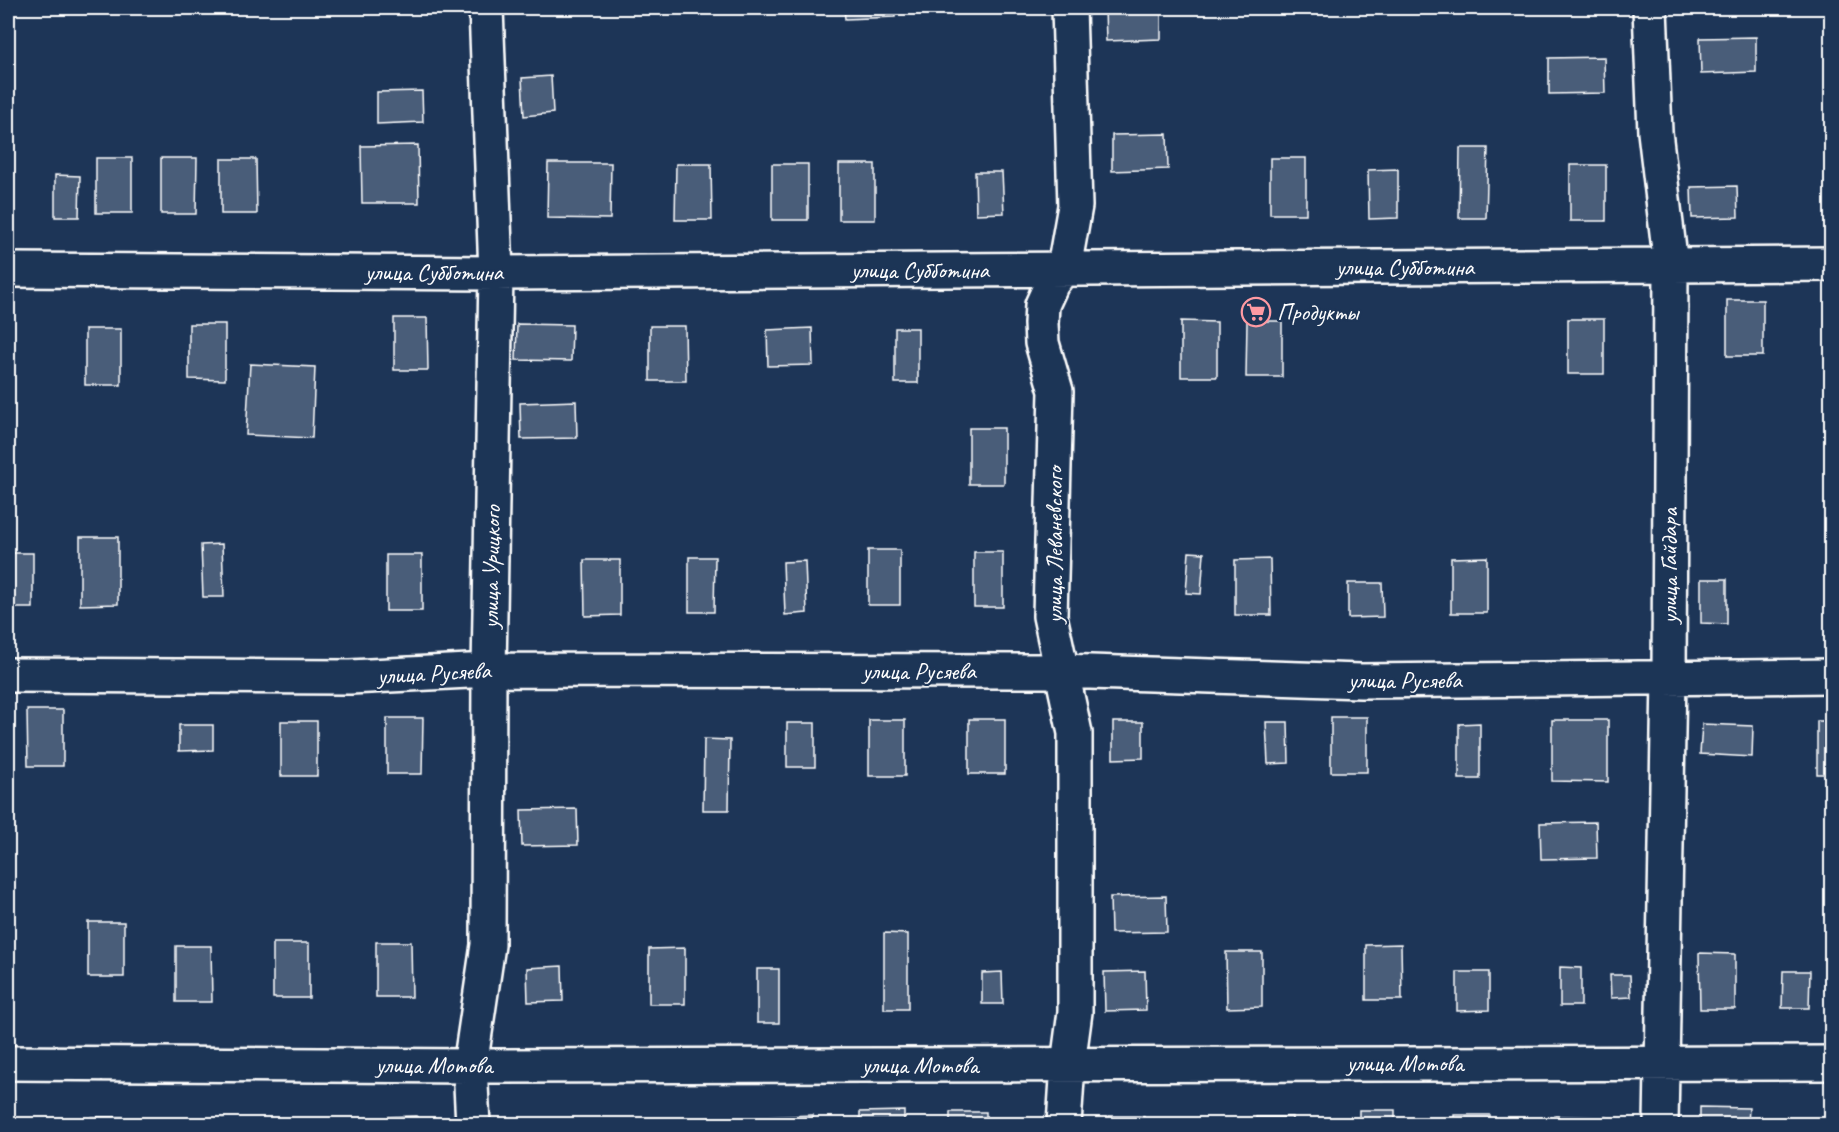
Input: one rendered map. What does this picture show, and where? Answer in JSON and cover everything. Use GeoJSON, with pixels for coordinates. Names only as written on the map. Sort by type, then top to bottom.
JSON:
{"type":"FeatureCollection","features":[{"type":"Feature","properties":{"kind":"street","name":"улица Урицкого"},"geometry":{"type":"LineString","coordinates":[[473,1125],[470,1065],[488,945],[489,670],[496,273],[486,8]]}},
{"type":"Feature","properties":{"kind":"street","name":"улица Леваневского"},"geometry":{"type":"LineString","coordinates":[[1064,1125],[1068,1064],[1075,1012],[1075,733],[1050,616],[1056,391],[1042,343],[1041,324],[1042,305],[1052,283],[1064,268],[1075,206],[1070,8]]}},
{"type":"Feature","properties":{"kind":"street","name":"улица Гайдара"},"geometry":{"type":"LineString","coordinates":[[1650,8],[1655,132],[1671,266],[1669,677],[1661,1125]]}},
{"type":"Feature","properties":{"kind":"street","name":"улица Субботина"},"geometry":{"type":"LineString","coordinates":[[8,270],[496,273],[1832,264]]}},
{"type":"Feature","properties":{"kind":"street","name":"улица Русяева"},"geometry":{"type":"LineString","coordinates":[[8,675],[350,677],[489,670],[1060,671],[1361,681],[1832,676]]}},
{"type":"Feature","properties":{"kind":"street","name":"улица Мотова"},"geometry":{"type":"LineString","coordinates":[[8,1063],[470,1065],[1662,1061],[1832,1063]]}},
{"type":"Feature","properties":{"kind":"building"},"geometry":{"type":"Polygon","coordinates":[[[844,8],[895,8],[895,17],[845,19],[844,8]]]}},
{"type":"Feature","properties":{"kind":"building"},"geometry":{"type":"Polygon","coordinates":[[[1105,8],[1161,8],[1161,39],[1106,41],[1105,8]]]}},
{"type":"Feature","properties":{"kind":"building"},"geometry":{"type":"Polygon","coordinates":[[[1756,37],[1756,72],[1701,74],[1700,38],[1756,37]]]}},
{"type":"Feature","properties":{"kind":"building"},"geometry":{"type":"Polygon","coordinates":[[[1604,57],[1605,93],[1549,94],[1549,58],[1604,57]]]}},
{"type":"Feature","properties":{"kind":"building"},"geometry":{"type":"Polygon","coordinates":[[[551,76],[553,113],[524,116],[522,78],[551,76]]]}},
{"type":"Feature","properties":{"kind":"building"},"geometry":{"type":"Polygon","coordinates":[[[422,91],[423,122],[377,124],[377,92],[422,91]]]}},
{"type":"Feature","properties":{"kind":"building"},"geometry":{"type":"Polygon","coordinates":[[[1167,134],[1168,169],[1112,171],[1112,135],[1167,134]]]}},
{"type":"Feature","properties":{"kind":"building"},"geometry":{"type":"Polygon","coordinates":[[[418,145],[419,203],[362,203],[361,146],[418,145]]]}},
{"type":"Feature","properties":{"kind":"building"},"geometry":{"type":"Polygon","coordinates":[[[1460,148],[1488,148],[1486,218],[1459,218],[1460,148]]]}},
{"type":"Feature","properties":{"kind":"building"},"geometry":{"type":"Polygon","coordinates":[[[96,158],[132,158],[132,213],[96,213],[96,158]]]}},
{"type":"Feature","properties":{"kind":"building"},"geometry":{"type":"Polygon","coordinates":[[[161,158],[197,158],[196,214],[161,214],[161,158]]]}},
{"type":"Feature","properties":{"kind":"building"},"geometry":{"type":"Polygon","coordinates":[[[1270,158],[1306,158],[1306,214],[1270,214],[1270,158]]]}},
{"type":"Feature","properties":{"kind":"building"},"geometry":{"type":"Polygon","coordinates":[[[221,159],[256,159],[257,214],[221,214],[221,159]]]}},
{"type":"Feature","properties":{"kind":"building"},"geometry":{"type":"Polygon","coordinates":[[[548,163],[611,163],[610,219],[547,218],[548,163]]]}},
{"type":"Feature","properties":{"kind":"building"},"geometry":{"type":"Polygon","coordinates":[[[676,164],[711,164],[712,220],[675,220],[676,164]]]}},
{"type":"Feature","properties":{"kind":"building"},"geometry":{"type":"Polygon","coordinates":[[[772,164],[808,164],[808,220],[772,220],[772,164]]]}},
{"type":"Feature","properties":{"kind":"building"},"geometry":{"type":"Polygon","coordinates":[[[839,164],[875,164],[875,220],[839,220],[839,164]]]}},
{"type":"Feature","properties":{"kind":"building"},"geometry":{"type":"Polygon","coordinates":[[[1570,165],[1606,165],[1606,221],[1570,221],[1570,165]]]}},
{"type":"Feature","properties":{"kind":"building"},"geometry":{"type":"Polygon","coordinates":[[[1398,169],[1398,218],[1369,219],[1368,170],[1398,169]]]}},
{"type":"Feature","properties":{"kind":"building"},"geometry":{"type":"Polygon","coordinates":[[[975,172],[1002,172],[1004,213],[976,214],[975,172]]]}},
{"type":"Feature","properties":{"kind":"building"},"geometry":{"type":"Polygon","coordinates":[[[55,175],[80,176],[79,217],[55,217],[55,175]]]}},
{"type":"Feature","properties":{"kind":"building"},"geometry":{"type":"Polygon","coordinates":[[[1737,186],[1738,217],[1692,218],[1691,187],[1737,186]]]}},
{"type":"Feature","properties":{"kind":"building"},"geometry":{"type":"Polygon","coordinates":[[[1727,300],[1763,300],[1763,356],[1727,356],[1727,300]]]}},
{"type":"Feature","properties":{"kind":"building"},"geometry":{"type":"Polygon","coordinates":[[[394,318],[427,318],[428,370],[394,370],[394,318]]]}},
{"type":"Feature","properties":{"kind":"building"},"geometry":{"type":"Polygon","coordinates":[[[1568,319],[1604,319],[1604,374],[1568,374],[1568,319]]]}},
{"type":"Feature","properties":{"kind":"building"},"geometry":{"type":"Polygon","coordinates":[[[1181,321],[1217,322],[1217,377],[1181,377],[1181,321]]]}},
{"type":"Feature","properties":{"kind":"building"},"geometry":{"type":"Polygon","coordinates":[[[1247,321],[1282,321],[1282,377],[1246,377],[1247,321]]]}},
{"type":"Feature","properties":{"kind":"building"},"geometry":{"type":"Polygon","coordinates":[[[189,324],[225,324],[225,380],[189,379],[189,324]]]}},
{"type":"Feature","properties":{"kind":"building"},"geometry":{"type":"Polygon","coordinates":[[[517,324],[572,325],[571,361],[516,360],[517,324]]]}},
{"type":"Feature","properties":{"kind":"building"},"geometry":{"type":"Polygon","coordinates":[[[650,326],[685,326],[686,381],[650,381],[650,326]]]}},
{"type":"Feature","properties":{"kind":"building"},"geometry":{"type":"Polygon","coordinates":[[[812,328],[813,365],[768,366],[767,330],[812,328]]]}},
{"type":"Feature","properties":{"kind":"building"},"geometry":{"type":"Polygon","coordinates":[[[895,328],[918,328],[918,383],[895,383],[895,328]]]}},
{"type":"Feature","properties":{"kind":"building"},"geometry":{"type":"Polygon","coordinates":[[[85,329],[121,329],[121,385],[85,385],[85,329]]]}},
{"type":"Feature","properties":{"kind":"building"},"geometry":{"type":"Polygon","coordinates":[[[250,364],[315,367],[312,438],[246,435],[250,364]]]}},
{"type":"Feature","properties":{"kind":"building"},"geometry":{"type":"Polygon","coordinates":[[[576,401],[577,438],[521,439],[520,403],[576,401]]]}},
{"type":"Feature","properties":{"kind":"building"},"geometry":{"type":"Polygon","coordinates":[[[969,428],[1004,428],[1004,484],[969,484],[969,428]]]}},
{"type":"Feature","properties":{"kind":"building"},"geometry":{"type":"Polygon","coordinates":[[[80,537],[118,537],[118,604],[80,605],[80,537]]]}},
{"type":"Feature","properties":{"kind":"building"},"geometry":{"type":"Polygon","coordinates":[[[222,544],[224,597],[203,597],[201,545],[222,544]]]}},
{"type":"Feature","properties":{"kind":"building"},"geometry":{"type":"Polygon","coordinates":[[[868,550],[900,550],[900,605],[868,605],[868,550]]]}},
{"type":"Feature","properties":{"kind":"building"},"geometry":{"type":"Polygon","coordinates":[[[974,552],[1003,552],[1003,607],[974,607],[974,552]]]}},
{"type":"Feature","properties":{"kind":"building"},"geometry":{"type":"Polygon","coordinates":[[[1189,552],[1204,553],[1201,594],[1186,593],[1189,552]]]}},
{"type":"Feature","properties":{"kind":"building"},"geometry":{"type":"Polygon","coordinates":[[[8,553],[33,553],[33,608],[8,608],[8,553]]]}},
{"type":"Feature","properties":{"kind":"building"},"geometry":{"type":"Polygon","coordinates":[[[386,555],[422,555],[422,611],[386,611],[386,555]]]}},
{"type":"Feature","properties":{"kind":"building"},"geometry":{"type":"Polygon","coordinates":[[[689,557],[715,557],[714,612],[689,612],[689,557]]]}},
{"type":"Feature","properties":{"kind":"building"},"geometry":{"type":"Polygon","coordinates":[[[1487,557],[1487,613],[1451,613],[1451,558],[1487,557]]]}},
{"type":"Feature","properties":{"kind":"building"},"geometry":{"type":"Polygon","coordinates":[[[1270,559],[1271,615],[1235,615],[1235,560],[1270,559]]]}},
{"type":"Feature","properties":{"kind":"building"},"geometry":{"type":"Polygon","coordinates":[[[584,560],[620,560],[620,615],[585,616],[584,560]]]}},
{"type":"Feature","properties":{"kind":"building"},"geometry":{"type":"Polygon","coordinates":[[[805,561],[807,613],[785,615],[783,562],[805,561]]]}},
{"type":"Feature","properties":{"kind":"building"},"geometry":{"type":"Polygon","coordinates":[[[1701,579],[1727,579],[1727,624],[1701,623],[1701,579]]]}},
{"type":"Feature","properties":{"kind":"building"},"geometry":{"type":"Polygon","coordinates":[[[1348,583],[1382,583],[1383,617],[1348,618],[1348,583]]]}},
{"type":"Feature","properties":{"kind":"building"},"geometry":{"type":"Polygon","coordinates":[[[27,710],[63,710],[63,766],[28,766],[27,710]]]}},
{"type":"Feature","properties":{"kind":"building"},"geometry":{"type":"Polygon","coordinates":[[[1331,717],[1367,717],[1367,772],[1331,772],[1331,717]]]}},
{"type":"Feature","properties":{"kind":"building"},"geometry":{"type":"Polygon","coordinates":[[[387,718],[423,718],[422,774],[387,774],[387,718]]]}},
{"type":"Feature","properties":{"kind":"building"},"geometry":{"type":"Polygon","coordinates":[[[969,719],[1005,719],[1005,774],[969,774],[969,719]]]}},
{"type":"Feature","properties":{"kind":"building"},"geometry":{"type":"Polygon","coordinates":[[[869,720],[905,720],[905,776],[869,776],[869,720]]]}},
{"type":"Feature","properties":{"kind":"building"},"geometry":{"type":"Polygon","coordinates":[[[1552,720],[1608,720],[1608,782],[1552,781],[1552,720]]]}},
{"type":"Feature","properties":{"kind":"building"},"geometry":{"type":"Polygon","coordinates":[[[281,721],[317,721],[317,776],[281,776],[281,721]]]}},
{"type":"Feature","properties":{"kind":"building"},"geometry":{"type":"Polygon","coordinates":[[[1817,721],[1832,721],[1832,774],[1817,774],[1817,721]]]}},
{"type":"Feature","properties":{"kind":"building"},"geometry":{"type":"Polygon","coordinates":[[[1113,722],[1143,722],[1143,758],[1113,759],[1113,722]]]}},
{"type":"Feature","properties":{"kind":"building"},"geometry":{"type":"Polygon","coordinates":[[[1266,722],[1288,722],[1289,763],[1268,764],[1266,722]]]}},
{"type":"Feature","properties":{"kind":"building"},"geometry":{"type":"Polygon","coordinates":[[[787,723],[815,723],[815,767],[787,767],[787,723]]]}},
{"type":"Feature","properties":{"kind":"building"},"geometry":{"type":"Polygon","coordinates":[[[1480,723],[1480,779],[1459,779],[1459,724],[1480,723]]]}},
{"type":"Feature","properties":{"kind":"building"},"geometry":{"type":"Polygon","coordinates":[[[1702,724],[1753,726],[1752,757],[1700,754],[1702,724]]]}},
{"type":"Feature","properties":{"kind":"building"},"geometry":{"type":"Polygon","coordinates":[[[179,725],[213,725],[213,750],[179,751],[179,725]]]}},
{"type":"Feature","properties":{"kind":"building"},"geometry":{"type":"Polygon","coordinates":[[[704,739],[730,740],[729,810],[703,810],[704,739]]]}},
{"type":"Feature","properties":{"kind":"building"},"geometry":{"type":"Polygon","coordinates":[[[577,809],[578,845],[522,846],[521,810],[577,809]]]}},
{"type":"Feature","properties":{"kind":"building"},"geometry":{"type":"Polygon","coordinates":[[[1596,822],[1597,858],[1541,859],[1540,823],[1596,822]]]}},
{"type":"Feature","properties":{"kind":"building"},"geometry":{"type":"Polygon","coordinates":[[[1166,896],[1167,932],[1111,933],[1110,897],[1166,896]]]}},
{"type":"Feature","properties":{"kind":"building"},"geometry":{"type":"Polygon","coordinates":[[[88,922],[124,922],[124,977],[88,977],[88,922]]]}},
{"type":"Feature","properties":{"kind":"building"},"geometry":{"type":"Polygon","coordinates":[[[884,933],[908,934],[908,1009],[884,1009],[884,933]]]}},
{"type":"Feature","properties":{"kind":"building"},"geometry":{"type":"Polygon","coordinates":[[[376,942],[411,942],[412,997],[376,997],[376,942]]]}},
{"type":"Feature","properties":{"kind":"building"},"geometry":{"type":"Polygon","coordinates":[[[273,943],[309,943],[309,998],[273,998],[273,943]]]}},
{"type":"Feature","properties":{"kind":"building"},"geometry":{"type":"Polygon","coordinates":[[[1401,944],[1402,1000],[1366,1000],[1366,945],[1401,944]]]}},
{"type":"Feature","properties":{"kind":"building"},"geometry":{"type":"Polygon","coordinates":[[[176,946],[211,946],[212,1002],[176,1002],[176,946]]]}},
{"type":"Feature","properties":{"kind":"building"},"geometry":{"type":"Polygon","coordinates":[[[685,948],[685,1004],[649,1004],[649,949],[685,948]]]}},
{"type":"Feature","properties":{"kind":"building"},"geometry":{"type":"Polygon","coordinates":[[[1226,952],[1262,952],[1262,1007],[1227,1008],[1226,952]]]}},
{"type":"Feature","properties":{"kind":"building"},"geometry":{"type":"Polygon","coordinates":[[[1699,953],[1735,954],[1735,1009],[1700,1009],[1699,953]]]}},
{"type":"Feature","properties":{"kind":"building"},"geometry":{"type":"Polygon","coordinates":[[[562,966],[563,1001],[528,1002],[527,968],[562,966]]]}},
{"type":"Feature","properties":{"kind":"building"},"geometry":{"type":"Polygon","coordinates":[[[1560,967],[1581,968],[1581,1006],[1560,1006],[1560,967]]]}},
{"type":"Feature","properties":{"kind":"building"},"geometry":{"type":"Polygon","coordinates":[[[757,969],[779,969],[779,1023],[757,1023],[757,969]]]}},
{"type":"Feature","properties":{"kind":"building"},"geometry":{"type":"Polygon","coordinates":[[[1145,971],[1146,1010],[1105,1011],[1104,972],[1145,971]]]}},
{"type":"Feature","properties":{"kind":"building"},"geometry":{"type":"Polygon","coordinates":[[[1783,971],[1810,971],[1809,1008],[1782,1008],[1783,971]]]}},
{"type":"Feature","properties":{"kind":"building"},"geometry":{"type":"Polygon","coordinates":[[[1002,972],[1003,1004],[982,1004],[982,973],[1002,972]]]}},
{"type":"Feature","properties":{"kind":"building"},"geometry":{"type":"Polygon","coordinates":[[[1457,972],[1489,972],[1489,1010],[1457,1011],[1457,972]]]}},
{"type":"Feature","properties":{"kind":"building"},"geometry":{"type":"Polygon","coordinates":[[[1610,975],[1630,975],[1631,997],[1611,998],[1610,975]]]}},
{"type":"Feature","properties":{"kind":"building"},"geometry":{"type":"Polygon","coordinates":[[[1700,1107],[1749,1108],[1748,1124],[1700,1124],[1700,1107]]]}},
{"type":"Feature","properties":{"kind":"building"},"geometry":{"type":"Polygon","coordinates":[[[1359,1110],[1395,1110],[1395,1124],[1359,1124],[1359,1110]]]}},
{"type":"Feature","properties":{"kind":"building"},"geometry":{"type":"Polygon","coordinates":[[[904,1111],[904,1124],[860,1124],[860,1112],[904,1111]]]}},
{"type":"Feature","properties":{"kind":"building"},"geometry":{"type":"Polygon","coordinates":[[[950,1112],[986,1112],[986,1124],[950,1124],[950,1112]]]}},
{"type":"Feature","properties":{"kind":"building"},"geometry":{"type":"Polygon","coordinates":[[[813,1115],[813,1124],[763,1124],[762,1117],[813,1115]]]}},
{"type":"Feature","properties":{"kind":"building"},"geometry":{"type":"Polygon","coordinates":[[[1454,1115],[1490,1115],[1490,1124],[1454,1124],[1454,1115]]]}},
{"type":"Feature","properties":{"kind":"building"},"geometry":{"type":"Polygon","coordinates":[[[417,1116],[417,1124],[381,1124],[381,1117],[417,1116]]]}},
{"type":"Feature","properties":{"kind":"building"},"geometry":{"type":"Polygon","coordinates":[[[1109,1116],[1144,1116],[1144,1124],[1109,1124],[1109,1116]]]}},
{"type":"Feature","properties":{"kind":"building"},"geometry":{"type":"Polygon","coordinates":[[[1555,1116],[1607,1117],[1607,1124],[1555,1124],[1555,1116]]]}},
{"type":"Feature","properties":{"kind":"building"},"geometry":{"type":"Polygon","coordinates":[[[91,1117],[126,1117],[126,1124],[91,1124],[91,1117]]]}},
{"type":"Feature","properties":{"kind":"building"},"geometry":{"type":"Polygon","coordinates":[[[1256,1117],[1292,1117],[1292,1124],[1256,1124],[1256,1117]]]}},
{"type":"Feature","properties":{"kind":"building"},"geometry":{"type":"Polygon","coordinates":[[[188,1119],[224,1120],[224,1124],[188,1124],[188,1119]]]}},
{"type":"Feature","properties":{"kind":"building"},"geometry":{"type":"Polygon","coordinates":[[[286,1120],[322,1120],[322,1124],[286,1124],[286,1120]]]}},
{"type":"Feature","properties":{"kind":"building"},"geometry":{"type":"Polygon","coordinates":[[[578,1120],[578,1124],[522,1124],[522,1121],[578,1120]]]}},
{"type":"Feature","properties":{"kind":"place","name":"Продукты"},"geometry":{"type":"Point","coordinates":[1256,312]}}]}
